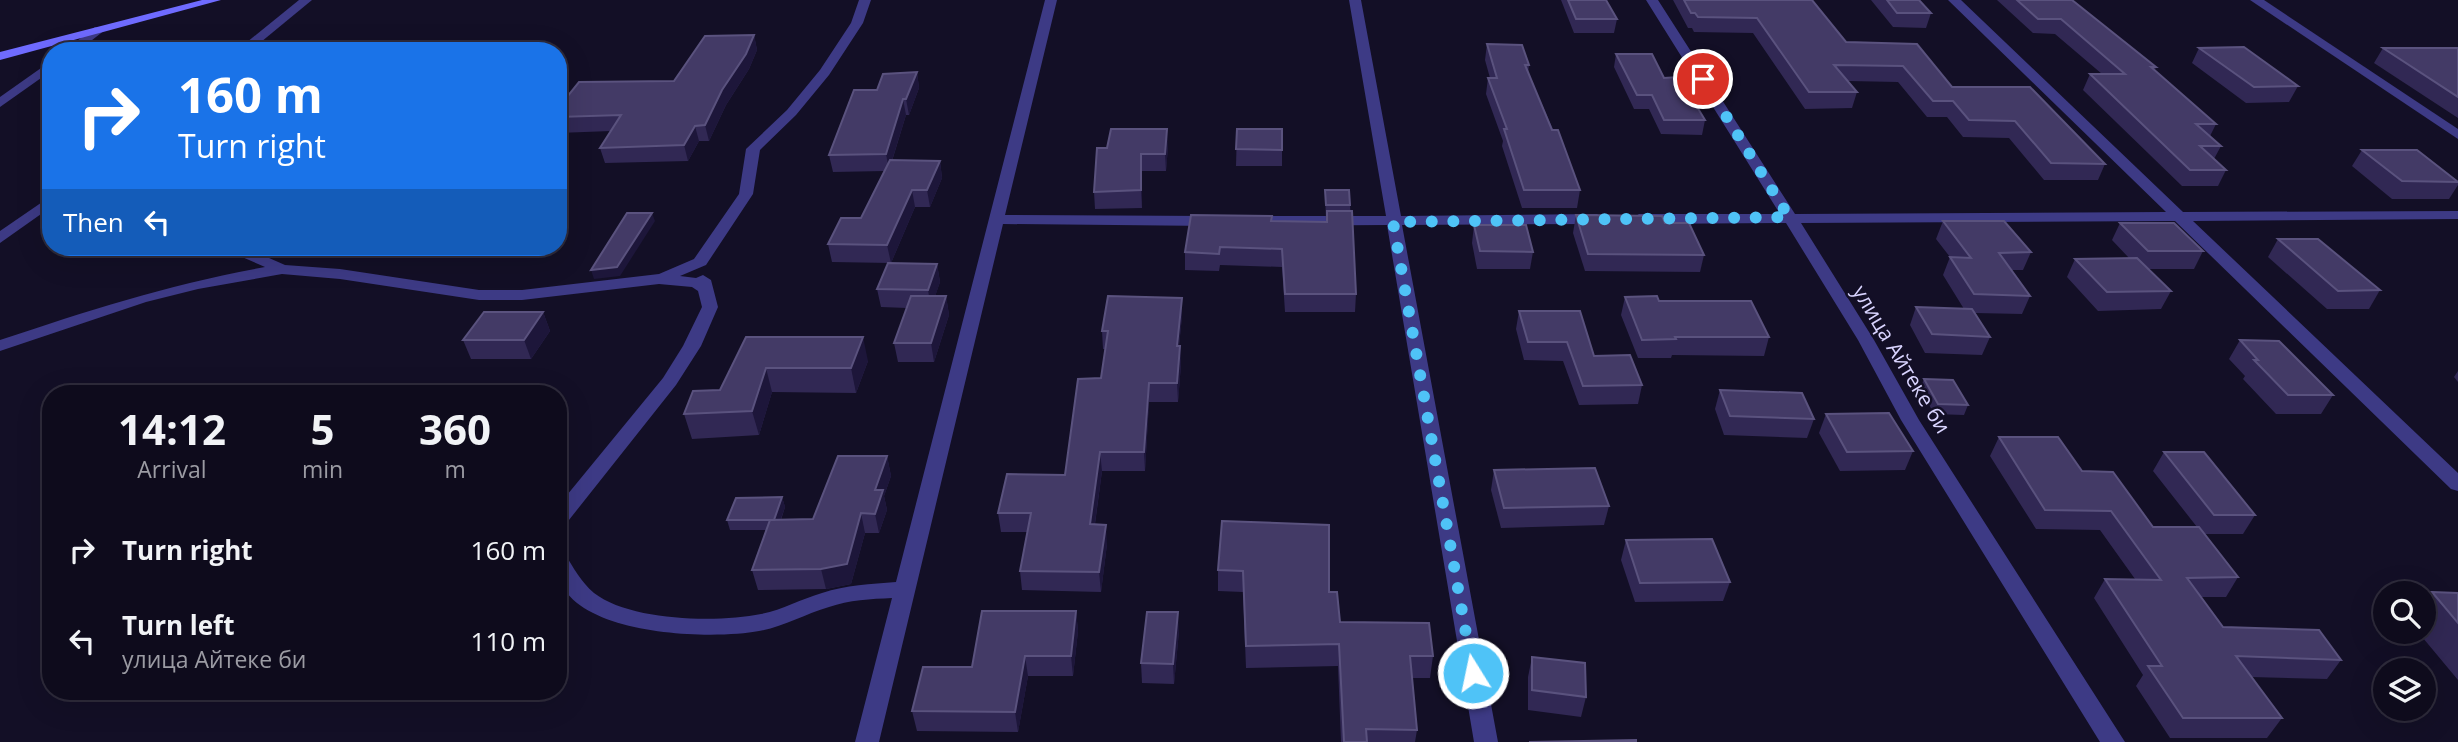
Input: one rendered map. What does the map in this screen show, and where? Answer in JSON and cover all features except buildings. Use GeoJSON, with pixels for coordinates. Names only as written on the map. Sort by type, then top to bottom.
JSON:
{"type":"FeatureCollection","features":[{"type":"Feature","properties":{"kind":"main road"},"geometry":{"type":"LineString","coordinates":[[53,42],[215,0]]}},
{"type":"Feature","properties":{"kind":"main road"},"geometry":{"type":"LineString","coordinates":[[0,56],[42,45]]}},
{"type":"Feature","properties":{"kind":"street"},"geometry":{"type":"LineString","coordinates":[[253,42],[306,0]]}},
{"type":"Feature","properties":{"kind":"street"},"geometry":{"type":"LineString","coordinates":[[659,279],[700,262],[746,194],[753,149],[786,120],[822,79],[862,15],[864,0]]}},
{"type":"Feature","properties":{"kind":"street"},"geometry":{"type":"LineString","coordinates":[[867,742],[1051,0]]}},
{"type":"Feature","properties":{"kind":"street"},"geometry":{"type":"LineString","coordinates":[[1354,0],[1486,742]]}},
{"type":"Feature","properties":{"kind":"street","name":"улица Айтеке би"},"geometry":{"type":"LineString","coordinates":[[1651,0],[1866,340],[1910,420],[2113,742]]}},
{"type":"Feature","properties":{"kind":"street"},"geometry":{"type":"LineString","coordinates":[[1954,0],[2458,484]]}},
{"type":"Feature","properties":{"kind":"street"},"geometry":{"type":"LineString","coordinates":[[2256,0],[2458,135]]}},
{"type":"Feature","properties":{"kind":"street"},"geometry":{"type":"LineString","coordinates":[[82,42],[99,30]]}},
{"type":"Feature","properties":{"kind":"street"},"geometry":{"type":"LineString","coordinates":[[0,103],[42,72]]}},
{"type":"Feature","properties":{"kind":"street"},"geometry":{"type":"LineString","coordinates":[[0,237],[42,207]]}},
{"type":"Feature","properties":{"kind":"street"},"geometry":{"type":"LineString","coordinates":[[998,219],[1393,222],[1789,217],[2179,218],[2458,215]]}},
{"type":"Feature","properties":{"kind":"street"},"geometry":{"type":"LineString","coordinates":[[252,256],[282,269]]}},
{"type":"Feature","properties":{"kind":"street"},"geometry":{"type":"LineString","coordinates":[[567,509],[670,381],[692,346],[710,306],[700,262]]}},
{"type":"Feature","properties":{"kind":"street"},"geometry":{"type":"LineString","coordinates":[[0,346],[140,299],[197,284],[282,269],[340,274],[479,295],[522,295],[659,279],[695,283],[705,289]]}},
{"type":"Feature","properties":{"kind":"street"},"geometry":{"type":"LineString","coordinates":[[567,574],[573,584],[591,601],[629,616],[710,628],[780,618],[833,597],[904,589]]}},
{"type":"Feature","properties":{"kind":"route"},"geometry":{"type":"LineString","coordinates":[[1473,673],[1393,222],[1789,217],[1703,79]]}}]}
